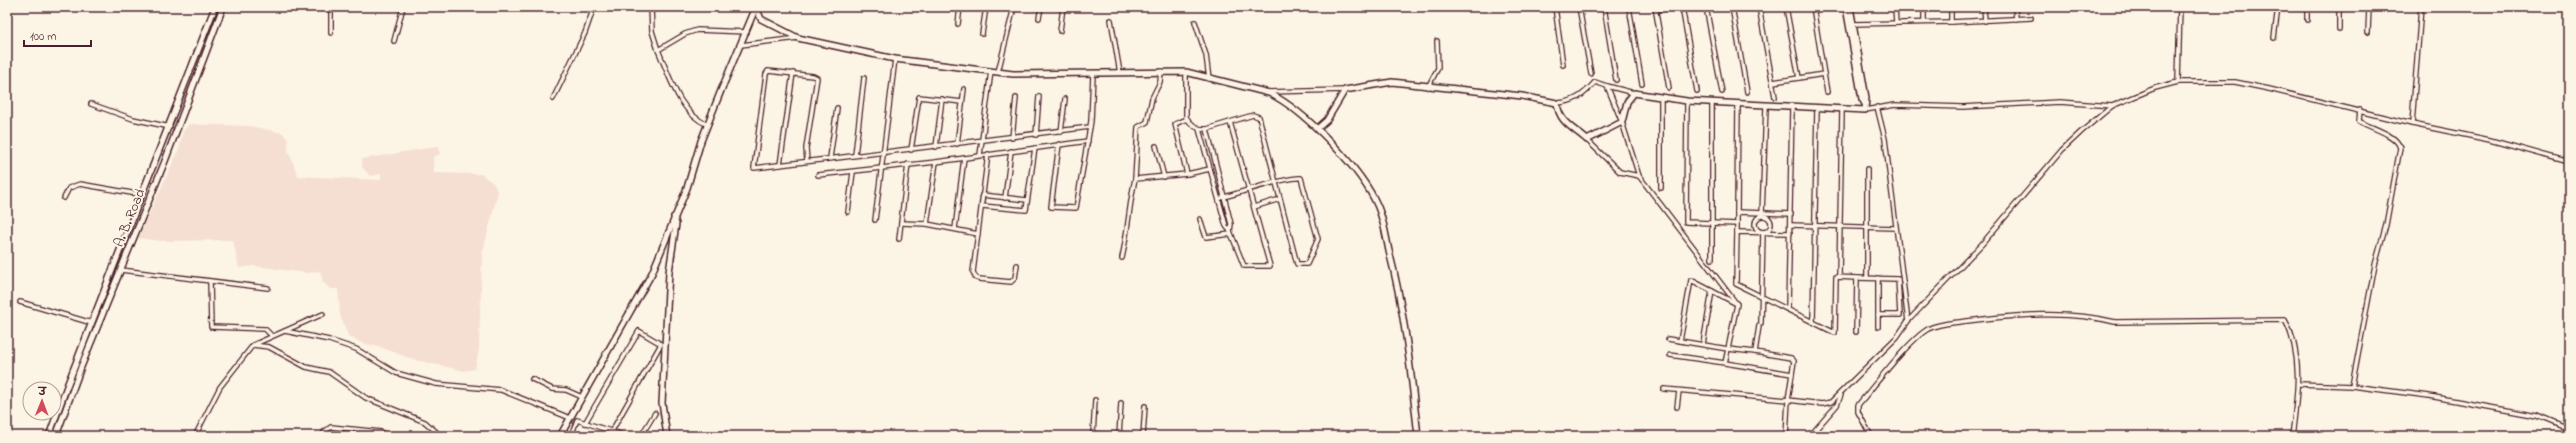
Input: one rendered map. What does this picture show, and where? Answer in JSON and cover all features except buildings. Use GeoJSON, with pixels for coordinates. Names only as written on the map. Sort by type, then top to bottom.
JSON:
{"type":"FeatureCollection","features":[{"type":"Feature","properties":{"kind":"main road","name":"A. B. Road"},"geometry":{"type":"LineString","coordinates":[[49,436],[170,127],[215,7]]}},
{"type":"Feature","properties":{"kind":"main road","name":"A. B. Road"},"geometry":{"type":"LineString","coordinates":[[56,436],[81,367],[165,161],[223,7]]}},
{"type":"Feature","properties":{"kind":"main road"},"geometry":{"type":"LineString","coordinates":[[560,436],[652,273],[674,216],[688,188],[708,125],[756,7]]}},
{"type":"Feature","properties":{"kind":"main road"},"geometry":{"type":"LineString","coordinates":[[756,7],[761,19],[798,38],[895,59],[998,72],[1093,75],[1161,71],[1188,72],[1209,79],[1267,92],[1288,104],[1318,128],[1346,160],[1369,191],[1378,207],[1407,333],[1418,436]]}},
{"type":"Feature","properties":{"kind":"main road"},"geometry":{"type":"LineString","coordinates":[[1846,7],[1862,99],[1865,107]]}},
{"type":"Feature","properties":{"kind":"main road"},"geometry":{"type":"LineString","coordinates":[[1850,7],[1866,98],[1865,107]]}},
{"type":"Feature","properties":{"kind":"main road"},"geometry":{"type":"LineString","coordinates":[[1318,128],[1327,120],[1345,90],[1392,82],[1522,96],[1557,103],[1560,115],[1568,126],[1587,140],[1622,122],[1627,102],[1634,93],[1686,101],[1766,107],[1842,110],[1865,107]]}},
{"type":"Feature","properties":{"kind":"main road"},"geometry":{"type":"LineString","coordinates":[[667,436],[662,403],[669,272],[676,224],[674,216]]}},
{"type":"Feature","properties":{"kind":"street"},"geometry":{"type":"LineString","coordinates":[[331,7],[331,33]]}},
{"type":"Feature","properties":{"kind":"street"},"geometry":{"type":"LineString","coordinates":[[394,41],[403,7]]}},
{"type":"Feature","properties":{"kind":"street"},"geometry":{"type":"LineString","coordinates":[[553,99],[585,33],[594,7]]}},
{"type":"Feature","properties":{"kind":"street"},"geometry":{"type":"LineString","coordinates":[[651,7],[654,42],[671,83],[683,104],[698,121],[708,125]]}},
{"type":"Feature","properties":{"kind":"street"},"geometry":{"type":"LineString","coordinates":[[958,24],[960,7]]}},
{"type":"Feature","properties":{"kind":"street"},"geometry":{"type":"LineString","coordinates":[[982,34],[986,7]]}},
{"type":"Feature","properties":{"kind":"street"},"geometry":{"type":"LineString","coordinates":[[998,72],[1014,7]]}},
{"type":"Feature","properties":{"kind":"street"},"geometry":{"type":"LineString","coordinates":[[1039,18],[1041,7]]}},
{"type":"Feature","properties":{"kind":"street"},"geometry":{"type":"LineString","coordinates":[[1060,31],[1063,7]]}},
{"type":"Feature","properties":{"kind":"street"},"geometry":{"type":"LineString","coordinates":[[1555,7],[1563,65]]}},
{"type":"Feature","properties":{"kind":"street"},"geometry":{"type":"LineString","coordinates":[[1579,7],[1591,74]]}},
{"type":"Feature","properties":{"kind":"street"},"geometry":{"type":"LineString","coordinates":[[1604,7],[1616,80]]}},
{"type":"Feature","properties":{"kind":"street"},"geometry":{"type":"LineString","coordinates":[[1629,7],[1642,84]]}},
{"type":"Feature","properties":{"kind":"street"},"geometry":{"type":"LineString","coordinates":[[1669,88],[1655,9],[1679,7]]}},
{"type":"Feature","properties":{"kind":"street"},"geometry":{"type":"LineString","coordinates":[[1682,7],[1697,90]]}},
{"type":"Feature","properties":{"kind":"street"},"geometry":{"type":"LineString","coordinates":[[1706,7],[1722,92]]}},
{"type":"Feature","properties":{"kind":"street"},"geometry":{"type":"LineString","coordinates":[[1732,7],[1747,92]]}},
{"type":"Feature","properties":{"kind":"street"},"geometry":{"type":"LineString","coordinates":[[1759,7],[1775,97]]}},
{"type":"Feature","properties":{"kind":"street"},"geometry":{"type":"LineString","coordinates":[[1786,7],[1799,78]]}},
{"type":"Feature","properties":{"kind":"street"},"geometry":{"type":"LineString","coordinates":[[1813,7],[1827,92]]}},
{"type":"Feature","properties":{"kind":"street"},"geometry":{"type":"LineString","coordinates":[[1895,7],[1896,23]]}},
{"type":"Feature","properties":{"kind":"street"},"geometry":{"type":"LineString","coordinates":[[1924,7],[1924,22]]}},
{"type":"Feature","properties":{"kind":"street"},"geometry":{"type":"LineString","coordinates":[[1951,7],[1951,22]]}},
{"type":"Feature","properties":{"kind":"street"},"geometry":{"type":"LineString","coordinates":[[1984,7],[1985,20]]}},
{"type":"Feature","properties":{"kind":"street"},"geometry":{"type":"LineString","coordinates":[[2015,7],[2016,19]]}},
{"type":"Feature","properties":{"kind":"street"},"geometry":{"type":"LineString","coordinates":[[2178,82],[2180,7]]}},
{"type":"Feature","properties":{"kind":"street"},"geometry":{"type":"LineString","coordinates":[[2274,38],[2278,7]]}},
{"type":"Feature","properties":{"kind":"street"},"geometry":{"type":"LineString","coordinates":[[2306,20],[2307,7]]}},
{"type":"Feature","properties":{"kind":"street"},"geometry":{"type":"LineString","coordinates":[[2339,7],[2339,28]]}},
{"type":"Feature","properties":{"kind":"street"},"geometry":{"type":"LineString","coordinates":[[2368,32],[2369,7]]}},
{"type":"Feature","properties":{"kind":"street"},"geometry":{"type":"LineString","coordinates":[[2412,124],[2421,7]]}},
{"type":"Feature","properties":{"kind":"street"},"geometry":{"type":"LineString","coordinates":[[1853,24],[1951,22],[2031,18]]}},
{"type":"Feature","properties":{"kind":"street"},"geometry":{"type":"LineString","coordinates":[[1111,20],[1120,73]]}},
{"type":"Feature","properties":{"kind":"street"},"geometry":{"type":"LineString","coordinates":[[1195,22],[1206,55],[1209,79]]}},
{"type":"Feature","properties":{"kind":"street"},"geometry":{"type":"LineString","coordinates":[[658,50],[685,34],[697,30],[747,32]]}},
{"type":"Feature","properties":{"kind":"street"},"geometry":{"type":"LineString","coordinates":[[741,45],[798,38]]}},
{"type":"Feature","properties":{"kind":"street"},"geometry":{"type":"LineString","coordinates":[[1428,87],[1438,68],[1437,41]]}},
{"type":"Feature","properties":{"kind":"street"},"geometry":{"type":"LineString","coordinates":[[875,220],[895,59]]}},
{"type":"Feature","properties":{"kind":"street"},"geometry":{"type":"LineString","coordinates":[[807,161],[806,148],[817,78],[813,76],[773,71],[766,74],[754,168],[855,155],[1012,138],[1090,127]]}},
{"type":"Feature","properties":{"kind":"street"},"geometry":{"type":"LineString","coordinates":[[980,155],[991,71]]}},
{"type":"Feature","properties":{"kind":"street"},"geometry":{"type":"LineString","coordinates":[[1122,258],[1129,224],[1129,203],[1135,179],[1138,127],[1148,120],[1152,98],[1160,82],[1161,71]]}},
{"type":"Feature","properties":{"kind":"street"},"geometry":{"type":"LineString","coordinates":[[1188,72],[1184,103],[1187,119],[1199,129],[1226,226],[1231,233],[1244,266],[1270,266],[1230,122]]}},
{"type":"Feature","properties":{"kind":"street"},"geometry":{"type":"LineString","coordinates":[[780,164],[793,73]]}},
{"type":"Feature","properties":{"kind":"street"},"geometry":{"type":"LineString","coordinates":[[1773,82],[1824,74]]}},
{"type":"Feature","properties":{"kind":"street"},"geometry":{"type":"LineString","coordinates":[[1059,144],[1051,207],[1076,208],[1090,127],[1093,75]]}},
{"type":"Feature","properties":{"kind":"street"},"geometry":{"type":"LineString","coordinates":[[855,155],[864,78]]}},
{"type":"Feature","properties":{"kind":"street"},"geometry":{"type":"LineString","coordinates":[[1557,103],[1576,99],[1586,92],[1595,82],[1634,93]]}},
{"type":"Feature","properties":{"kind":"street"},"geometry":{"type":"LineString","coordinates":[[1664,389],[1827,403],[1842,394],[1898,337],[1908,321],[1990,236],[2062,150],[2112,106],[2155,88],[2178,82],[2234,82],[2412,124],[2463,133],[2569,162]]}},
{"type":"Feature","properties":{"kind":"street"},"geometry":{"type":"LineString","coordinates":[[1607,86],[1622,122],[1638,176],[1737,304],[1725,363]]}},
{"type":"Feature","properties":{"kind":"street"},"geometry":{"type":"LineString","coordinates":[[957,144],[964,90]]}},
{"type":"Feature","properties":{"kind":"street"},"geometry":{"type":"LineString","coordinates":[[1267,92],[1345,90]]}},
{"type":"Feature","properties":{"kind":"street"},"geometry":{"type":"LineString","coordinates":[[1036,135],[1039,96]]}},
{"type":"Feature","properties":{"kind":"street"},"geometry":{"type":"LineString","coordinates":[[911,150],[919,97],[962,102]]}},
{"type":"Feature","properties":{"kind":"street"},"geometry":{"type":"LineString","coordinates":[[1661,97],[1662,188]]}},
{"type":"Feature","properties":{"kind":"street"},"geometry":{"type":"LineString","coordinates":[[1012,138],[1016,98]]}},
{"type":"Feature","properties":{"kind":"street"},"geometry":{"type":"LineString","coordinates":[[936,147],[942,99]]}},
{"type":"Feature","properties":{"kind":"street"},"geometry":{"type":"LineString","coordinates":[[1061,132],[1065,99]]}},
{"type":"Feature","properties":{"kind":"street"},"geometry":{"type":"LineString","coordinates":[[1686,101],[1686,222],[1737,224]]}},
{"type":"Feature","properties":{"kind":"street"},"geometry":{"type":"LineString","coordinates":[[1865,107],[1924,105],[1963,107],[2060,102],[2112,106]]}},
{"type":"Feature","properties":{"kind":"street"},"geometry":{"type":"LineString","coordinates":[[1712,103],[1712,259]]}},
{"type":"Feature","properties":{"kind":"street"},"geometry":{"type":"LineString","coordinates":[[91,104],[133,119],[170,127]]}},
{"type":"Feature","properties":{"kind":"street"},"geometry":{"type":"LineString","coordinates":[[1738,104],[1736,284],[1835,332],[1836,277],[1839,277],[1842,110]]}},
{"type":"Feature","properties":{"kind":"street"},"geometry":{"type":"LineString","coordinates":[[1762,214],[1769,218],[1771,224],[1769,230],[1763,232],[1757,230],[1755,224],[1762,214],[1766,107]]}},
{"type":"Feature","properties":{"kind":"street"},"geometry":{"type":"LineString","coordinates":[[1877,107],[1886,139],[1895,228],[1908,321]]}},
{"type":"Feature","properties":{"kind":"street"},"geometry":{"type":"LineString","coordinates":[[830,158],[836,108]]}},
{"type":"Feature","properties":{"kind":"street"},"geometry":{"type":"LineString","coordinates":[[1788,309],[1792,108]]}},
{"type":"Feature","properties":{"kind":"street"},"geometry":{"type":"LineString","coordinates":[[1813,322],[1817,108]]}},
{"type":"Feature","properties":{"kind":"street"},"geometry":{"type":"LineString","coordinates":[[2352,386],[2359,340],[2386,225],[2400,148],[2397,141],[2359,120],[2359,111]]}},
{"type":"Feature","properties":{"kind":"street"},"geometry":{"type":"LineString","coordinates":[[1199,129],[1207,129],[1253,115],[1259,117],[1275,183],[1297,264],[1305,265],[1318,241],[1302,180],[1299,177],[1275,183],[1218,199]]}},
{"type":"Feature","properties":{"kind":"street"},"geometry":{"type":"LineString","coordinates":[[1187,119],[1175,124],[1187,174]]}},
{"type":"Feature","properties":{"kind":"street"},"geometry":{"type":"LineString","coordinates":[[1207,129],[1232,224],[1231,233]]}},
{"type":"Feature","properties":{"kind":"street"},"geometry":{"type":"LineString","coordinates":[[1587,140],[1620,172],[1638,176]]}},
{"type":"Feature","properties":{"kind":"street"},"geometry":{"type":"LineString","coordinates":[[818,175],[936,162],[1088,141]]}},
{"type":"Feature","properties":{"kind":"street"},"geometry":{"type":"LineString","coordinates":[[1156,146],[1164,178]]}},
{"type":"Feature","properties":{"kind":"street"},"geometry":{"type":"LineString","coordinates":[[982,206],[1026,210],[1035,148]]}},
{"type":"Feature","properties":{"kind":"street"},"geometry":{"type":"LineString","coordinates":[[1005,198],[1010,151]]}},
{"type":"Feature","properties":{"kind":"street"},"geometry":{"type":"LineString","coordinates":[[988,154],[973,272],[976,278],[1011,282],[1015,278],[1017,264]]}},
{"type":"Feature","properties":{"kind":"street"},"geometry":{"type":"LineString","coordinates":[[955,229],[964,158]]}},
{"type":"Feature","properties":{"kind":"street"},"geometry":{"type":"LineString","coordinates":[[927,224],[936,162]]}},
{"type":"Feature","properties":{"kind":"street"},"geometry":{"type":"LineString","coordinates":[[899,239],[908,164]]}},
{"type":"Feature","properties":{"kind":"street"},"geometry":{"type":"LineString","coordinates":[[1135,179],[1164,178],[1210,169]]}},
{"type":"Feature","properties":{"kind":"street"},"geometry":{"type":"LineString","coordinates":[[1867,170],[1867,277]]}},
{"type":"Feature","properties":{"kind":"street"},"geometry":{"type":"LineString","coordinates":[[848,212],[853,172]]}},
{"type":"Feature","properties":{"kind":"street"},"geometry":{"type":"LineString","coordinates":[[64,198],[69,188],[80,184],[143,195]]}},
{"type":"Feature","properties":{"kind":"street"},"geometry":{"type":"LineString","coordinates":[[982,195],[1027,200]]}},
{"type":"Feature","properties":{"kind":"street"},"geometry":{"type":"LineString","coordinates":[[1254,207],[1280,199]]}},
{"type":"Feature","properties":{"kind":"street"},"geometry":{"type":"LineString","coordinates":[[1737,212],[1791,214]]}},
{"type":"Feature","properties":{"kind":"street"},"geometry":{"type":"LineString","coordinates":[[1200,219],[1206,237],[1231,233]]}},
{"type":"Feature","properties":{"kind":"street"},"geometry":{"type":"LineString","coordinates":[[901,223],[927,224],[978,234]]}},
{"type":"Feature","properties":{"kind":"street"},"geometry":{"type":"LineString","coordinates":[[1790,225],[1895,228]]}},
{"type":"Feature","properties":{"kind":"street"},"geometry":{"type":"LineString","coordinates":[[1737,232],[1790,233]]}},
{"type":"Feature","properties":{"kind":"street"},"geometry":{"type":"LineString","coordinates":[[1755,352],[1760,325],[1762,296],[1763,232]]}},
{"type":"Feature","properties":{"kind":"street"},"geometry":{"type":"LineString","coordinates":[[121,270],[268,288]]}},
{"type":"Feature","properties":{"kind":"street"},"geometry":{"type":"LineString","coordinates":[[1839,277],[1898,279],[1900,314],[1878,315]]}},
{"type":"Feature","properties":{"kind":"street"},"geometry":{"type":"LineString","coordinates":[[1856,332],[1857,278]]}},
{"type":"Feature","properties":{"kind":"street"},"geometry":{"type":"LineString","coordinates":[[1878,278],[1878,327]]}},
{"type":"Feature","properties":{"kind":"street"},"geometry":{"type":"LineString","coordinates":[[1680,341],[1690,280],[1737,304]]}},
{"type":"Feature","properties":{"kind":"street"},"geometry":{"type":"LineString","coordinates":[[210,281],[211,327],[265,329],[272,336]]}},
{"type":"Feature","properties":{"kind":"street"},"geometry":{"type":"LineString","coordinates":[[1703,344],[1712,291]]}},
{"type":"Feature","properties":{"kind":"street"},"geometry":{"type":"LineString","coordinates":[[20,302],[92,323]]}},
{"type":"Feature","properties":{"kind":"street"},"geometry":{"type":"LineString","coordinates":[[195,436],[220,387],[252,345],[323,314]]}},
{"type":"Feature","properties":{"kind":"street"},"geometry":{"type":"LineString","coordinates":[[1871,436],[1858,412],[1858,405],[1923,332],[1938,325],[1995,318],[2065,316],[2095,318],[2115,322],[2283,320],[2286,322],[2293,338],[2299,384],[2292,436]]}},
{"type":"Feature","properties":{"kind":"street"},"geometry":{"type":"LineString","coordinates":[[285,331],[329,340],[356,349],[396,373],[436,384],[501,390],[570,418]]}},
{"type":"Feature","properties":{"kind":"street"},"geometry":{"type":"LineString","coordinates":[[585,423],[638,331],[661,344],[609,436]]}},
{"type":"Feature","properties":{"kind":"street"},"geometry":{"type":"LineString","coordinates":[[1668,339],[1791,358],[1794,362],[1788,400],[1786,436]]}},
{"type":"Feature","properties":{"kind":"street"},"geometry":{"type":"LineString","coordinates":[[252,345],[269,347],[306,367],[329,372],[366,398],[425,422],[442,436]]}},
{"type":"Feature","properties":{"kind":"street"},"geometry":{"type":"LineString","coordinates":[[1670,355],[1792,374]]}},
{"type":"Feature","properties":{"kind":"street"},"geometry":{"type":"LineString","coordinates":[[532,379],[552,388],[566,390],[582,397]]}},
{"type":"Feature","properties":{"kind":"street"},"geometry":{"type":"LineString","coordinates":[[2299,384],[2352,386],[2429,396],[2538,416],[2569,429]]}},
{"type":"Feature","properties":{"kind":"street"},"geometry":{"type":"LineString","coordinates":[[1677,407],[1679,391]]}},
{"type":"Feature","properties":{"kind":"street"},"geometry":{"type":"LineString","coordinates":[[1810,436],[1837,405],[1842,394]]}},
{"type":"Feature","properties":{"kind":"street"},"geometry":{"type":"LineString","coordinates":[[1095,400],[1093,435],[1137,436]]}},
{"type":"Feature","properties":{"kind":"street"},"geometry":{"type":"LineString","coordinates":[[1119,436],[1121,403]]}},
{"type":"Feature","properties":{"kind":"street"},"geometry":{"type":"LineString","coordinates":[[1144,436],[1145,406]]}},
{"type":"Feature","properties":{"kind":"street"},"geometry":{"type":"LineString","coordinates":[[641,436],[655,413]]}},
{"type":"Feature","properties":{"kind":"street"},"geometry":{"type":"LineString","coordinates":[[571,436],[577,420],[626,436]]}},
{"type":"Feature","properties":{"kind":"street"},"geometry":{"type":"LineString","coordinates":[[324,436],[324,432],[331,427],[380,432]]}},
{"type":"Feature","properties":{"kind":"shaded area"},"geometry":{"type":"Polygon","coordinates":[[[189,124],[250,126],[283,133],[288,140],[288,150],[298,176],[381,180],[381,174],[370,176],[362,167],[362,159],[439,146],[440,154],[433,157],[434,173],[481,174],[493,183],[498,192],[482,255],[479,349],[475,369],[465,371],[411,359],[378,346],[364,344],[348,336],[340,315],[338,289],[330,289],[323,282],[320,271],[307,273],[254,266],[239,268],[233,240],[161,241],[138,238],[179,149],[183,131],[189,124]]]}}]}
